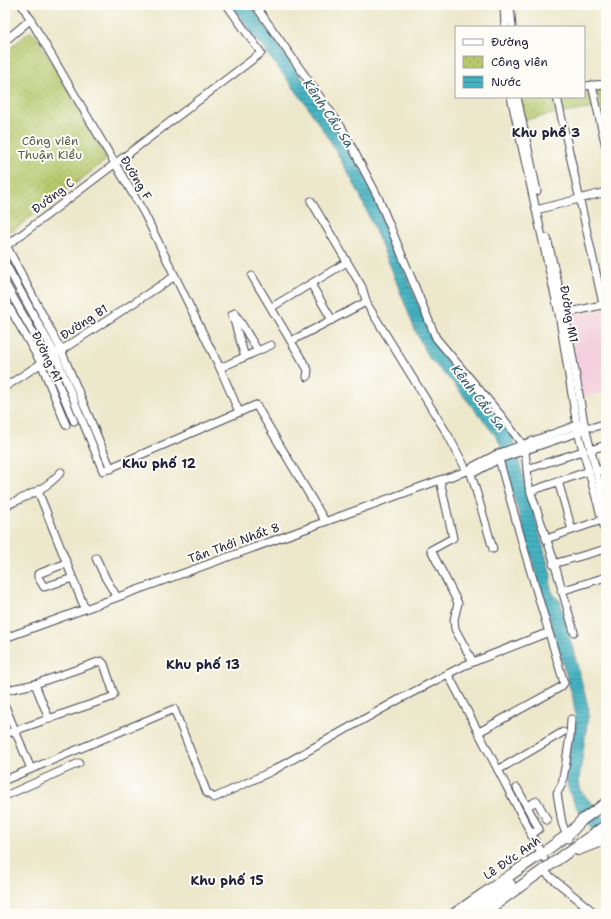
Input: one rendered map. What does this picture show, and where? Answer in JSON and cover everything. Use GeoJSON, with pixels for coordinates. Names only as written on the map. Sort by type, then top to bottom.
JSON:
{"type":"FeatureCollection","features":[{"type":"Feature","properties":{"kind":"highway","name":"Lê Đức Anh"},"geometry":{"type":"LineString","coordinates":[[469,914],[567,838],[603,807]]}},
{"type":"Feature","properties":{"kind":"highway"},"geometry":{"type":"LineString","coordinates":[[482,914],[598,838],[606,824]]}},
{"type":"Feature","properties":{"kind":"highway"},"geometry":{"type":"LineString","coordinates":[[491,914],[578,850],[598,838]]}},
{"type":"Feature","properties":{"kind":"highway","name":"Lê Đức Anh"},"geometry":{"type":"LineString","coordinates":[[454,914],[543,856]]}},
{"type":"Feature","properties":{"kind":"street","name":"Đường F"},"geometry":{"type":"LineString","coordinates":[[22,5],[144,213],[220,368],[239,412]]}},
{"type":"Feature","properties":{"kind":"street","name":"Đường C"},"geometry":{"type":"LineString","coordinates":[[6,246],[261,53],[227,5]]}},
{"type":"Feature","properties":{"kind":"street"},"geometry":{"type":"LineString","coordinates":[[255,5],[342,128],[378,197],[436,338],[504,418],[523,447],[530,490],[553,558],[574,632]]}},
{"type":"Feature","properties":{"kind":"street"},"geometry":{"type":"LineString","coordinates":[[504,5],[505,26]]}},
{"type":"Feature","properties":{"kind":"street"},"geometry":{"type":"LineString","coordinates":[[510,5],[512,26]]}},
{"type":"Feature","properties":{"kind":"street"},"geometry":{"type":"LineString","coordinates":[[5,41],[31,19]]}},
{"type":"Feature","properties":{"kind":"street"},"geometry":{"type":"LineString","coordinates":[[606,84],[588,86],[606,147]]}},
{"type":"Feature","properties":{"kind":"street","name":"Đường M1"},"geometry":{"type":"LineString","coordinates":[[511,98],[562,314],[581,427],[606,534]]}},
{"type":"Feature","properties":{"kind":"street","name":"Đường M1"},"geometry":{"type":"LineString","coordinates":[[517,98],[538,210]]}},
{"type":"Feature","properties":{"kind":"street"},"geometry":{"type":"LineString","coordinates":[[557,98],[604,304],[562,314]]}},
{"type":"Feature","properties":{"kind":"street"},"geometry":{"type":"LineString","coordinates":[[538,210],[606,192]]}},
{"type":"Feature","properties":{"kind":"street"},"geometry":{"type":"LineString","coordinates":[[311,201],[362,287],[366,302],[469,471],[493,549]]}},
{"type":"Feature","properties":{"kind":"street","name":"Đường A1"},"geometry":{"type":"LineString","coordinates":[[6,246],[58,352]]}},
{"type":"Feature","properties":{"kind":"street"},"geometry":{"type":"LineString","coordinates":[[272,307],[347,262]]}},
{"type":"Feature","properties":{"kind":"street","name":"Đường A1"},"geometry":{"type":"LineString","coordinates":[[5,263],[58,352]]}},
{"type":"Feature","properties":{"kind":"street","name":"Đường B1"},"geometry":{"type":"LineString","coordinates":[[5,387],[175,276]]}},
{"type":"Feature","properties":{"kind":"street"},"geometry":{"type":"LineString","coordinates":[[252,276],[272,307],[308,370],[307,377]]}},
{"type":"Feature","properties":{"kind":"street","name":"Đường A1"},"geometry":{"type":"LineString","coordinates":[[5,283],[48,359],[74,421]]}},
{"type":"Feature","properties":{"kind":"street"},"geometry":{"type":"LineString","coordinates":[[311,284],[332,320]]}},
{"type":"Feature","properties":{"kind":"street","name":"Đường A1"},"geometry":{"type":"LineString","coordinates":[[5,300],[41,363],[66,425]]}},
{"type":"Feature","properties":{"kind":"street"},"geometry":{"type":"LineString","coordinates":[[291,342],[366,302]]}},
{"type":"Feature","properties":{"kind":"street"},"geometry":{"type":"LineString","coordinates":[[245,357],[232,314],[235,313],[258,351]]}},
{"type":"Feature","properties":{"kind":"street"},"geometry":{"type":"LineString","coordinates":[[220,368],[271,345]]}},
{"type":"Feature","properties":{"kind":"street"},"geometry":{"type":"LineString","coordinates":[[58,352],[111,469]]}},
{"type":"Feature","properties":{"kind":"street"},"geometry":{"type":"LineString","coordinates":[[58,352],[103,471],[111,469],[239,412],[256,406],[325,521]]}},
{"type":"Feature","properties":{"kind":"street","name":"Tân Thới Nhất 8"},"geometry":{"type":"LineString","coordinates":[[5,638],[440,480],[469,471],[477,471],[498,457],[523,447],[581,427],[594,427],[606,423]]}},
{"type":"Feature","properties":{"kind":"street"},"geometry":{"type":"LineString","coordinates":[[527,469],[606,445]]}},
{"type":"Feature","properties":{"kind":"street"},"geometry":{"type":"LineString","coordinates":[[478,732],[561,687],[564,683],[498,457]]}},
{"type":"Feature","properties":{"kind":"street"},"geometry":{"type":"LineString","coordinates":[[530,490],[606,468]]}},
{"type":"Feature","properties":{"kind":"street","name":"Đường M1"},"geometry":{"type":"LineString","coordinates":[[592,471],[604,491],[605,506]]}},
{"type":"Feature","properties":{"kind":"street"},"geometry":{"type":"LineString","coordinates":[[5,506],[38,491],[53,482],[61,472]]}},
{"type":"Feature","properties":{"kind":"street"},"geometry":{"type":"LineString","coordinates":[[440,480],[453,538],[431,550],[458,603],[454,620],[456,629],[472,662]]}},
{"type":"Feature","properties":{"kind":"street"},"geometry":{"type":"LineString","coordinates":[[558,481],[572,530]]}},
{"type":"Feature","properties":{"kind":"street"},"geometry":{"type":"LineString","coordinates":[[38,491],[85,609]]}},
{"type":"Feature","properties":{"kind":"street"},"geometry":{"type":"LineString","coordinates":[[546,539],[602,520]]}},
{"type":"Feature","properties":{"kind":"street"},"geometry":{"type":"LineString","coordinates":[[554,564],[606,549]]}},
{"type":"Feature","properties":{"kind":"street"},"geometry":{"type":"LineString","coordinates":[[96,558],[117,597]]}},
{"type":"Feature","properties":{"kind":"street"},"geometry":{"type":"LineString","coordinates":[[67,563],[38,574],[38,576],[43,587],[73,578]]}},
{"type":"Feature","properties":{"kind":"street"},"geometry":{"type":"LineString","coordinates":[[561,590],[606,578]]}},
{"type":"Feature","properties":{"kind":"street"},"geometry":{"type":"LineString","coordinates":[[5,780],[174,709],[207,793],[214,798],[272,771],[398,700],[472,662],[544,634]]}},
{"type":"Feature","properties":{"kind":"street"},"geometry":{"type":"LineString","coordinates":[[5,694],[7,690],[36,684],[100,661],[104,664],[114,693],[113,697],[5,734]]}},
{"type":"Feature","properties":{"kind":"street"},"geometry":{"type":"LineString","coordinates":[[448,674],[543,856]]}},
{"type":"Feature","properties":{"kind":"street"},"geometry":{"type":"LineString","coordinates":[[36,684],[49,719]]}},
{"type":"Feature","properties":{"kind":"street"},"geometry":{"type":"LineString","coordinates":[[5,706],[31,769]]}},
{"type":"Feature","properties":{"kind":"street"},"geometry":{"type":"LineString","coordinates":[[567,838],[562,823],[557,793],[562,784],[570,736],[571,718]]}},
{"type":"Feature","properties":{"kind":"street"},"geometry":{"type":"LineString","coordinates":[[498,770],[563,732]]}},
{"type":"Feature","properties":{"kind":"street"},"geometry":{"type":"LineString","coordinates":[[5,796],[79,764]]}},
{"type":"Feature","properties":{"kind":"street"},"geometry":{"type":"LineString","coordinates":[[517,788],[539,829],[532,835]]}},
{"type":"Feature","properties":{"kind":"street"},"geometry":{"type":"LineString","coordinates":[[527,806],[537,801],[547,820]]}},
{"type":"Feature","properties":{"kind":"street"},"geometry":{"type":"LineString","coordinates":[[547,874],[596,914]]}},
{"type":"Feature","properties":{"kind":"shaded area"},"geometry":{"type":"Polygon","coordinates":[[[606,308],[606,392],[582,397],[569,316],[606,308]]]}},
{"type":"Feature","properties":{"kind":"green space","name":"Công viên Thuận Kiều"},"geometry":{"type":"Polygon","coordinates":[[[29,32],[34,33],[106,156],[105,161],[12,231],[7,230],[5,227],[5,53],[29,32]]]}},
{"type":"Feature","properties":{"kind":"green space"},"geometry":{"type":"Polygon","coordinates":[[[606,86],[606,111],[602,112],[597,91],[598,89],[606,86]]]}},
{"type":"Feature","properties":{"kind":"green space"},"geometry":{"type":"Polygon","coordinates":[[[585,89],[589,90],[594,108],[564,113],[560,98],[585,98],[585,89]]]}},
{"type":"Feature","properties":{"kind":"green space"},"geometry":{"type":"Polygon","coordinates":[[[525,98],[554,98],[557,113],[524,120],[521,102],[525,98]]]}},
{"type":"Feature","properties":{"kind":"water","name":"Kênh Cầu Sa"},"geometry":{"type":"Polygon","coordinates":[[[231,5],[250,5],[340,132],[365,176],[435,344],[511,433],[551,575],[551,590],[560,601],[589,710],[579,779],[580,790],[606,820],[606,842],[578,810],[569,791],[566,771],[575,725],[573,698],[503,460],[501,445],[495,435],[454,384],[428,357],[415,330],[392,270],[358,191],[331,142],[305,103],[231,5]]]}},
{"type":"Feature","properties":{"kind":"district","name":"Khu phố 3"},"geometry":{"type":"Point","coordinates":[546,132]}},
{"type":"Feature","properties":{"kind":"district","name":"Khu phố 12"},"geometry":{"type":"Point","coordinates":[159,463]}},
{"type":"Feature","properties":{"kind":"district","name":"Khu phố 13"},"geometry":{"type":"Point","coordinates":[203,664]}},
{"type":"Feature","properties":{"kind":"district","name":"Khu phố 15"},"geometry":{"type":"Point","coordinates":[227,880]}}]}
